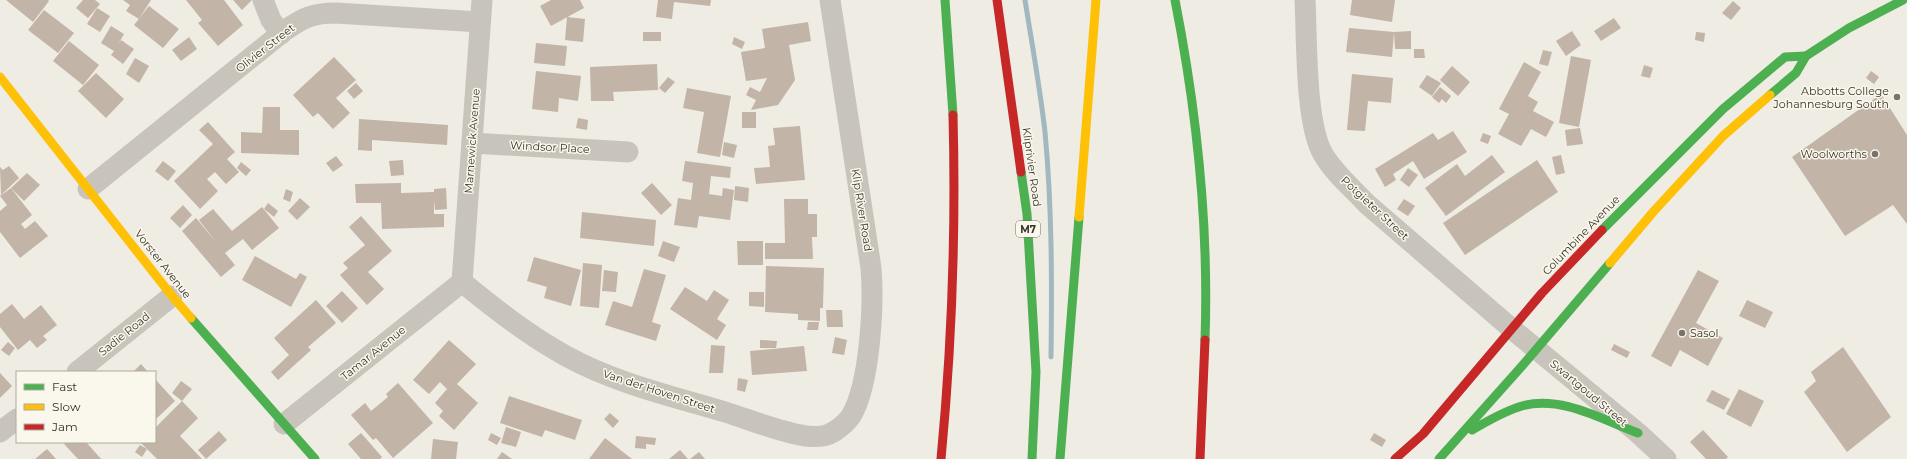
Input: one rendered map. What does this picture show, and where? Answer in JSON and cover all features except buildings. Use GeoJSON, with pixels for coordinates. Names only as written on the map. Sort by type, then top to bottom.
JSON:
{"type":"FeatureCollection","features":[{"type":"Feature","properties":{"kind":"main road"},"geometry":{"type":"LineString","coordinates":[[941,459],[949,364],[953,273],[954,154],[945,0]]}},
{"type":"Feature","properties":{"kind":"main road","name":"Kliprivier Road"},"geometry":{"type":"LineString","coordinates":[[997,0],[1027,214],[1036,372],[1032,459]]}},
{"type":"Feature","properties":{"kind":"main road"},"geometry":{"type":"LineString","coordinates":[[1060,459],[1096,0]]}},
{"type":"Feature","properties":{"kind":"main road"},"geometry":{"type":"LineString","coordinates":[[1175,0],[1186,57],[1198,136],[1205,233],[1205,336],[1200,459]]}},
{"type":"Feature","properties":{"kind":"main road"},"geometry":{"type":"LineString","coordinates":[[1439,459],[1462,435],[1537,349],[1692,168],[1723,136],[1796,73],[1806,56],[1849,28],[1903,0]]}},
{"type":"Feature","properties":{"kind":"main road","name":"Columbine Avenue"},"geometry":{"type":"LineString","coordinates":[[1395,459],[1422,434],[1573,260],[1723,109],[1785,57],[1806,56]]}},
{"type":"Feature","properties":{"kind":"main road","name":"Vorster Avenue"},"geometry":{"type":"LineString","coordinates":[[0,77],[172,296],[315,459]]}},
{"type":"Feature","properties":{"kind":"main road"},"geometry":{"type":"LineString","coordinates":[[1462,435],[1512,409],[1531,404],[1568,408],[1638,433]]}},
{"type":"Feature","properties":{"kind":"street"},"geometry":{"type":"LineString","coordinates":[[263,0],[271,20],[281,34]]}},
{"type":"Feature","properties":{"kind":"street","name":"Marnewick Avenue"},"geometry":{"type":"LineString","coordinates":[[462,282],[482,0]]}},
{"type":"Feature","properties":{"kind":"street","name":"Klip River Road"},"geometry":{"type":"LineString","coordinates":[[830,0],[870,260],[873,293],[871,327],[863,379],[859,397],[850,418]]}},
{"type":"Feature","properties":{"kind":"street","name":"Potgieter Street"},"geometry":{"type":"LineString","coordinates":[[1305,0],[1310,98],[1314,126],[1322,153],[1346,184],[1367,204],[1512,329]]}},
{"type":"Feature","properties":{"kind":"street","name":"Olivier Street"},"geometry":{"type":"LineString","coordinates":[[88,189],[281,34],[304,18],[325,13],[480,22]]}},
{"type":"Feature","properties":{"kind":"street","name":"Windsor Place"},"geometry":{"type":"LineString","coordinates":[[472,143],[628,152]]}},
{"type":"Feature","properties":{"kind":"street","name":"Van der Hoven Street"},"geometry":{"type":"LineString","coordinates":[[462,282],[528,333],[589,368],[629,383],[806,436],[828,435],[836,431],[850,418]]}},
{"type":"Feature","properties":{"kind":"street","name":"Tamar Avenue"},"geometry":{"type":"LineString","coordinates":[[284,424],[462,282]]}},
{"type":"Feature","properties":{"kind":"street","name":"Sadie Road"},"geometry":{"type":"LineString","coordinates":[[78,371],[172,296]]}},
{"type":"Feature","properties":{"kind":"street","name":"Swartgoud Street"},"geometry":{"type":"LineString","coordinates":[[1512,329],[1638,433],[1666,459]]}},
{"type":"Feature","properties":{"kind":"street"},"geometry":{"type":"LineString","coordinates":[[0,432],[16,420]]}},
{"type":"Feature","properties":{"kind":"waterway"},"geometry":{"type":"LineString","coordinates":[[1025,0],[1045,132],[1051,244],[1051,357]]}},
{"type":"Feature","properties":{"kind":"traffic: fast"},"geometry":{"type":"LineString","coordinates":[[945,0],[953,115]]}},
{"type":"Feature","properties":{"kind":"traffic: fast"},"geometry":{"type":"LineString","coordinates":[[1175,0],[1190,84],[1200,169],[1205,254],[1205,340]]}},
{"type":"Feature","properties":{"kind":"traffic: fast"},"geometry":{"type":"LineString","coordinates":[[1770,95],[1796,73],[1806,56],[1849,28],[1903,0]]}},
{"type":"Feature","properties":{"kind":"traffic: fast"},"geometry":{"type":"LineString","coordinates":[[1602,230],[1723,109],[1785,57],[1806,56]]}},
{"type":"Feature","properties":{"kind":"traffic: fast"},"geometry":{"type":"LineString","coordinates":[[1021,172],[1027,214],[1036,372],[1032,459]]}},
{"type":"Feature","properties":{"kind":"traffic: fast"},"geometry":{"type":"LineString","coordinates":[[1060,459],[1079,217]]}},
{"type":"Feature","properties":{"kind":"traffic: fast"},"geometry":{"type":"LineString","coordinates":[[1439,459],[1522,366],[1610,263]]}},
{"type":"Feature","properties":{"kind":"traffic: fast"},"geometry":{"type":"LineString","coordinates":[[191,318],[315,459]]}},
{"type":"Feature","properties":{"kind":"traffic: fast"},"geometry":{"type":"LineString","coordinates":[[1472,430],[1496,416],[1522,406],[1537,403],[1567,406],[1582,410],[1638,433]]}},
{"type":"Feature","properties":{"kind":"traffic: slow"},"geometry":{"type":"LineString","coordinates":[[1079,217],[1096,0]]}},
{"type":"Feature","properties":{"kind":"traffic: slow"},"geometry":{"type":"LineString","coordinates":[[0,77],[172,296],[191,318]]}},
{"type":"Feature","properties":{"kind":"traffic: slow"},"geometry":{"type":"LineString","coordinates":[[1610,263],[1654,211],[1723,136],[1770,95]]}},
{"type":"Feature","properties":{"kind":"traffic: jam"},"geometry":{"type":"LineString","coordinates":[[997,0],[1021,172]]}},
{"type":"Feature","properties":{"kind":"traffic: jam"},"geometry":{"type":"LineString","coordinates":[[941,459],[948,373],[952,287],[954,201],[953,115]]}},
{"type":"Feature","properties":{"kind":"traffic: jam"},"geometry":{"type":"LineString","coordinates":[[1395,459],[1423,434],[1542,293],[1602,230]]}},
{"type":"Feature","properties":{"kind":"traffic: jam"},"geometry":{"type":"LineString","coordinates":[[1200,459],[1205,340]]}},
{"type":"Feature","properties":{"kind":"place","name":"Abbotts College Johannesburg South"},"geometry":{"type":"Point","coordinates":[1897,97]}},
{"type":"Feature","properties":{"kind":"place","name":"Woolworths"},"geometry":{"type":"Point","coordinates":[1875,154]}},
{"type":"Feature","properties":{"kind":"place","name":"Sasol"},"geometry":{"type":"Point","coordinates":[1682,333]}}]}
